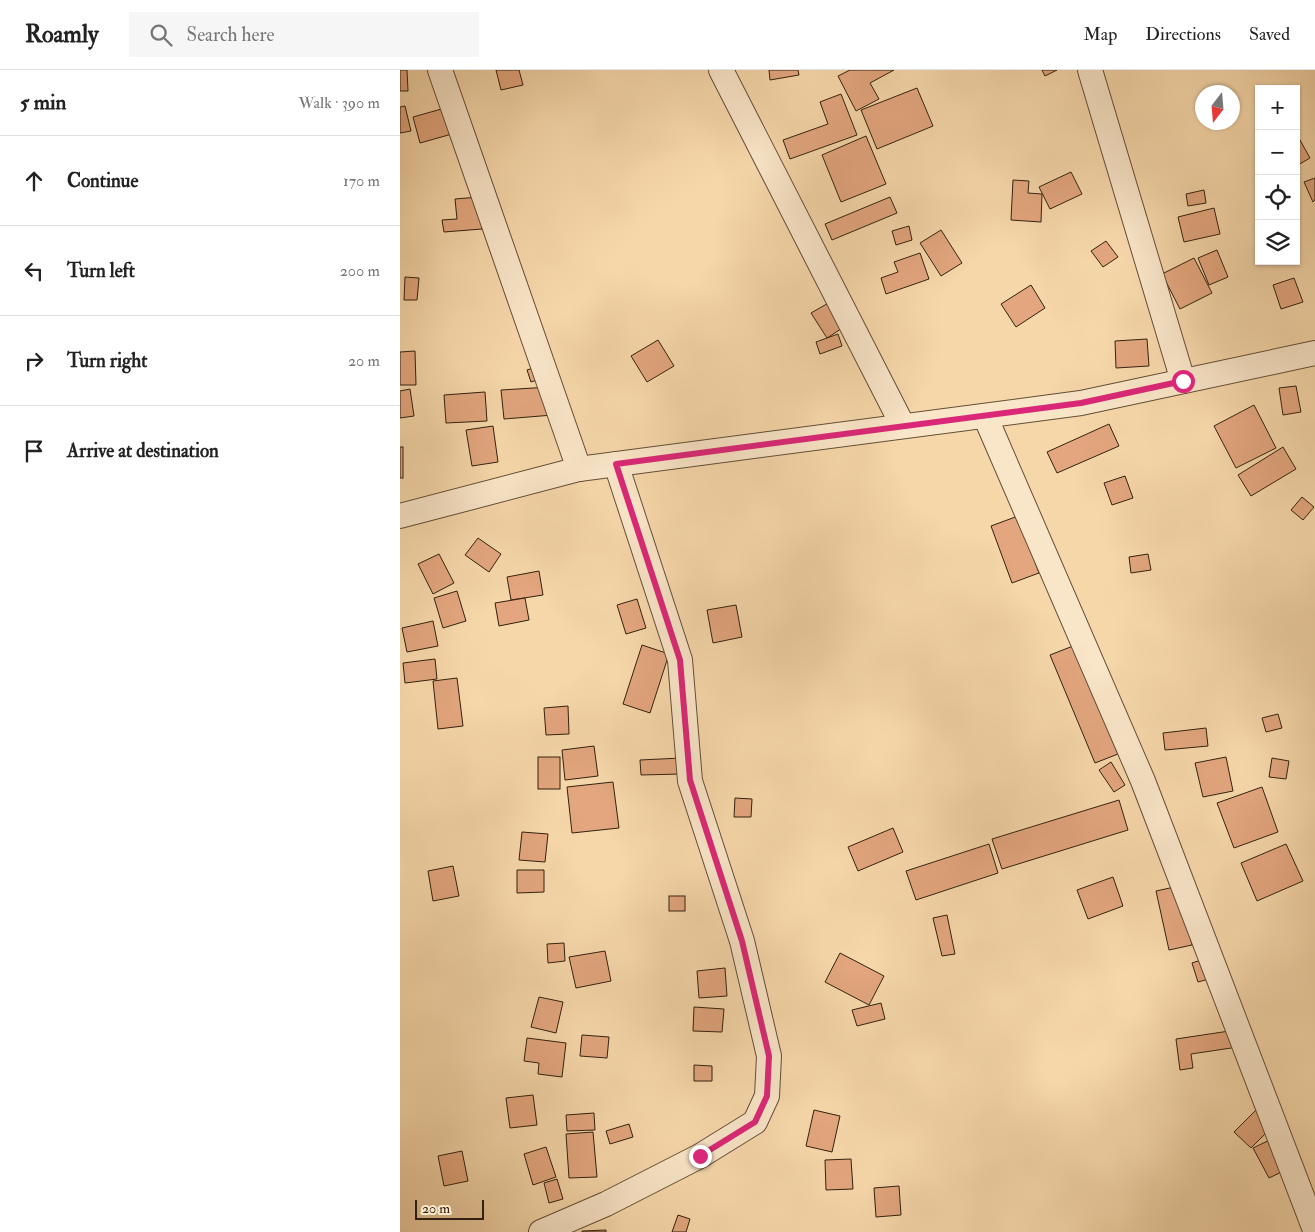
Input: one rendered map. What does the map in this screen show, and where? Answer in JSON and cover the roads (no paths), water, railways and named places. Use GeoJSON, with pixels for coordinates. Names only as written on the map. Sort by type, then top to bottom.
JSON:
{"type":"FeatureCollection","features":[{"type":"Feature","properties":{"kind":"street"},"geometry":{"type":"LineString","coordinates":[[440,70],[579,469]]}},
{"type":"Feature","properties":{"kind":"street"},"geometry":{"type":"LineString","coordinates":[[721,70],[903,426]]}},
{"type":"Feature","properties":{"kind":"street"},"geometry":{"type":"LineString","coordinates":[[1090,70],[1183,381]]}},
{"type":"Feature","properties":{"kind":"street"},"geometry":{"type":"LineString","coordinates":[[400,516],[579,469],[1081,403],[1315,353]]}},
{"type":"Feature","properties":{"kind":"street"},"geometry":{"type":"LineString","coordinates":[[985,416],[1142,781],[1315,1230]]}},
{"type":"Feature","properties":{"kind":"street"},"geometry":{"type":"LineString","coordinates":[[541,1232],[606,1204],[700,1156],[755,1122],[767,1096],[769,1056],[742,941],[690,780],[680,660],[616,464]]}}]}
